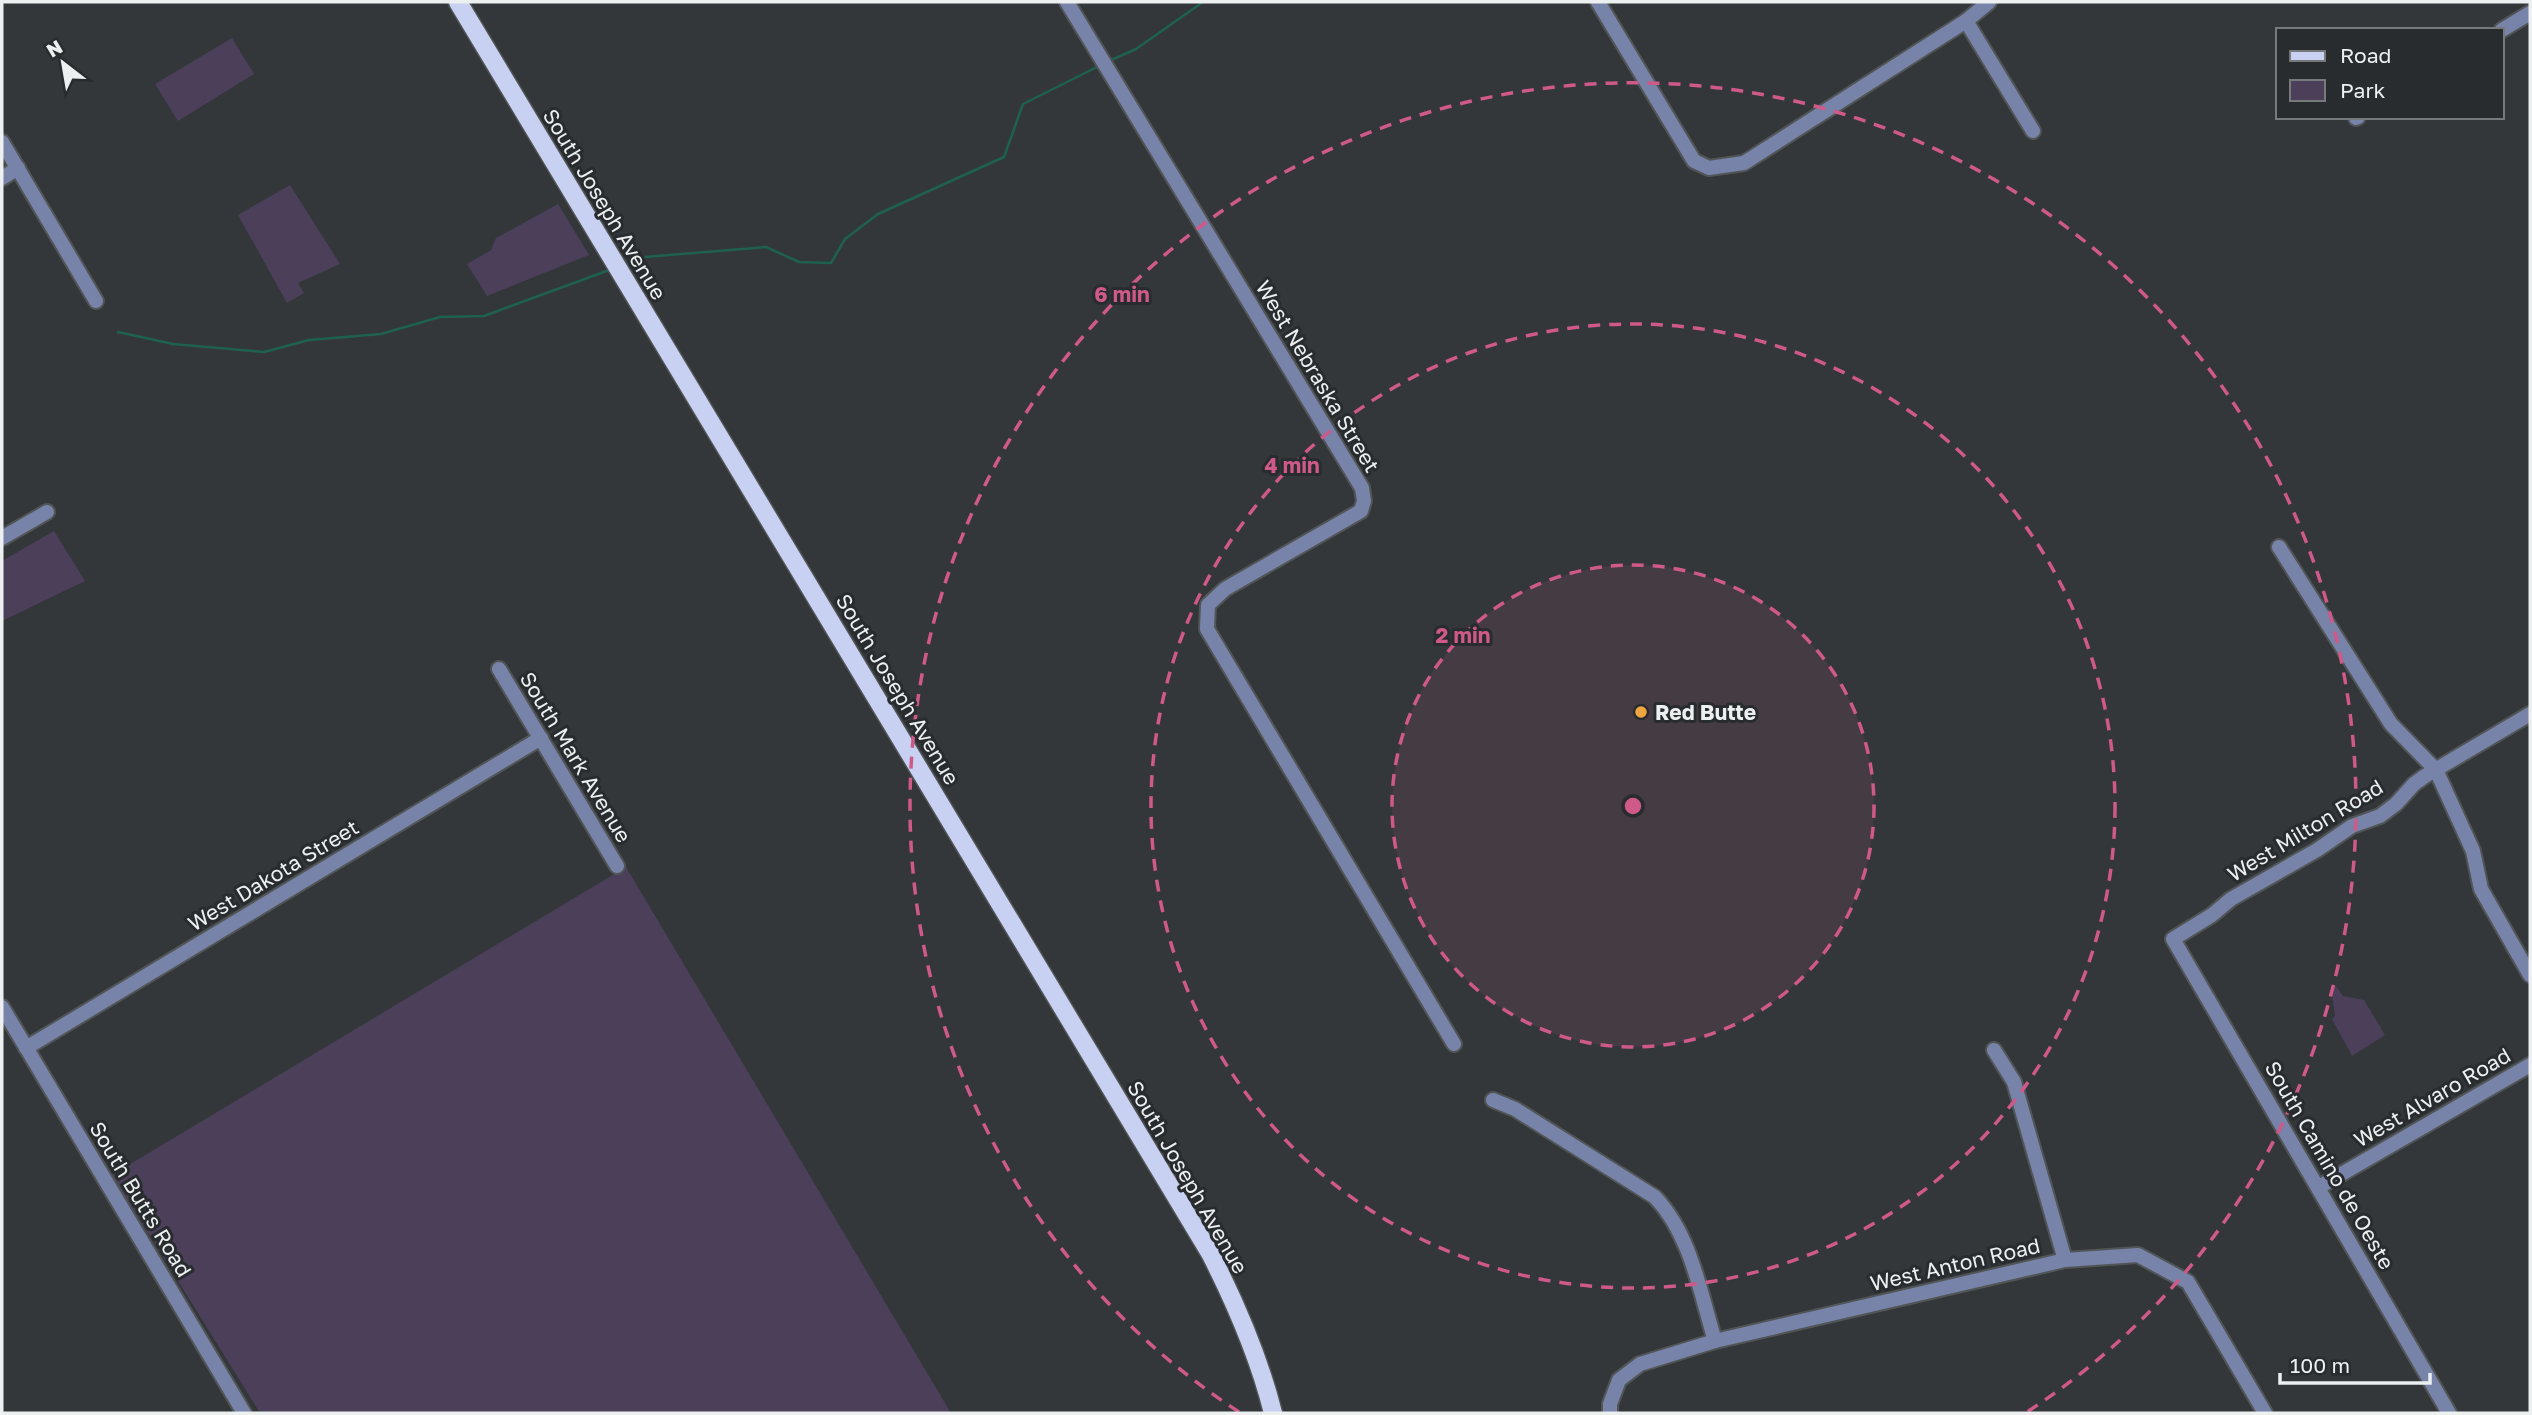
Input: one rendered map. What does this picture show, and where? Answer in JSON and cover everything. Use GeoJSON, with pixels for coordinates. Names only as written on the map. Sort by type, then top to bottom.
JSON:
{"type":"FeatureCollection","features":[{"type":"Feature","properties":{"kind":"main road","name":"South Joseph Avenue"},"geometry":{"type":"LineString","coordinates":[[458,2],[1210,1252],[1240,1315],[1273,1413]]}},
{"type":"Feature","properties":{"kind":"street","name":"West Nebraska Street"},"geometry":{"type":"LineString","coordinates":[[1067,2],[1362,488],[1364,501],[1361,511],[1225,589],[1208,605],[1207,629],[1454,1044]]}},
{"type":"Feature","properties":{"kind":"street"},"geometry":{"type":"LineString","coordinates":[[1598,2],[1693,161],[1709,168],[1744,163],[1966,21],[1989,2]]}},
{"type":"Feature","properties":{"kind":"street"},"geometry":{"type":"LineString","coordinates":[[2504,29],[2530,13]]}},
{"type":"Feature","properties":{"kind":"street"},"geometry":{"type":"LineString","coordinates":[[1966,21],[2033,131]]}},
{"type":"Feature","properties":{"kind":"street"},"geometry":{"type":"LineString","coordinates":[[2,142],[96,301]]}},
{"type":"Feature","properties":{"kind":"street"},"geometry":{"type":"LineString","coordinates":[[2,178],[18,168]]}},
{"type":"Feature","properties":{"kind":"street"},"geometry":{"type":"LineString","coordinates":[[2,538],[47,512]]}},
{"type":"Feature","properties":{"kind":"street"},"geometry":{"type":"LineString","coordinates":[[2279,547],[2391,724],[2437,770],[2473,852],[2481,889],[2530,975]]}},
{"type":"Feature","properties":{"kind":"street","name":"South Mark Avenue"},"geometry":{"type":"LineString","coordinates":[[499,669],[617,866]]}},
{"type":"Feature","properties":{"kind":"street","name":"West Milton Road"},"geometry":{"type":"LineString","coordinates":[[2173,940],[2231,899],[2317,850],[2352,826],[2380,816],[2396,804],[2414,784],[2530,714]]}},
{"type":"Feature","properties":{"kind":"street","name":"West Dakota Street"},"geometry":{"type":"LineString","coordinates":[[26,1048],[541,738]]}},
{"type":"Feature","properties":{"kind":"street","name":"South Camino de Oeste"},"geometry":{"type":"LineString","coordinates":[[2173,940],[2449,1413]]}},
{"type":"Feature","properties":{"kind":"street","name":"South Butts Road"},"geometry":{"type":"LineString","coordinates":[[2,1007],[244,1413]]}},
{"type":"Feature","properties":{"kind":"street"},"geometry":{"type":"LineString","coordinates":[[1994,1050],[2014,1082],[2065,1260]]}},
{"type":"Feature","properties":{"kind":"street","name":"West Alvaro Road"},"geometry":{"type":"LineString","coordinates":[[2319,1187],[2530,1065]]}},
{"type":"Feature","properties":{"kind":"street"},"geometry":{"type":"LineString","coordinates":[[1493,1100],[1515,1109],[1647,1192],[1670,1213],[1686,1244],[1715,1341]]}},
{"type":"Feature","properties":{"kind":"street","name":"West Anton Road"},"geometry":{"type":"LineString","coordinates":[[1610,1413],[1610,1404],[1619,1380],[1640,1364],[1715,1341],[2065,1260],[2138,1255],[2188,1282],[2265,1413]]}},
{"type":"Feature","properties":{"kind":"green space"},"geometry":{"type":"Polygon","coordinates":[[[232,38],[254,74],[178,121],[155,84],[232,38]]]}},
{"type":"Feature","properties":{"kind":"green space"},"geometry":{"type":"Polygon","coordinates":[[[290,185],[340,264],[298,283],[304,293],[287,303],[238,215],[290,185]]]}},
{"type":"Feature","properties":{"kind":"green space"},"geometry":{"type":"Polygon","coordinates":[[[558,204],[589,255],[487,296],[467,264],[491,250],[496,238],[558,204]]]}},
{"type":"Feature","properties":{"kind":"green space"},"geometry":{"type":"Polygon","coordinates":[[[54,531],[85,581],[2,621],[2,561],[54,531]]]}},
{"type":"Feature","properties":{"kind":"green space"},"geometry":{"type":"Polygon","coordinates":[[[626,867],[951,1413],[260,1413],[112,1175],[626,867]]]}},
{"type":"Feature","properties":{"kind":"green space"},"geometry":{"type":"Polygon","coordinates":[[[2336,986],[2343,996],[2364,1000],[2385,1035],[2352,1056],[2332,1019],[2335,1016],[2331,988],[2336,986]]]}},
{"type":"Feature","properties":{"kind":"waterway"},"geometry":{"type":"LineString","coordinates":[[1109,61],[1136,49],[1203,2]]}},
{"type":"Feature","properties":{"kind":"waterway"},"geometry":{"type":"LineString","coordinates":[[625,265],[645,257],[766,247],[799,262],[831,263],[845,239],[878,214],[1004,157],[1023,104],[1099,66]]}},
{"type":"Feature","properties":{"kind":"waterway"},"geometry":{"type":"LineString","coordinates":[[118,332],[173,344],[264,352],[309,340],[381,334],[440,317],[484,316],[612,269]]}},
{"type":"Feature","properties":{"kind":"place","name":"Red Butte"},"geometry":{"type":"Point","coordinates":[1641,712]}}]}
